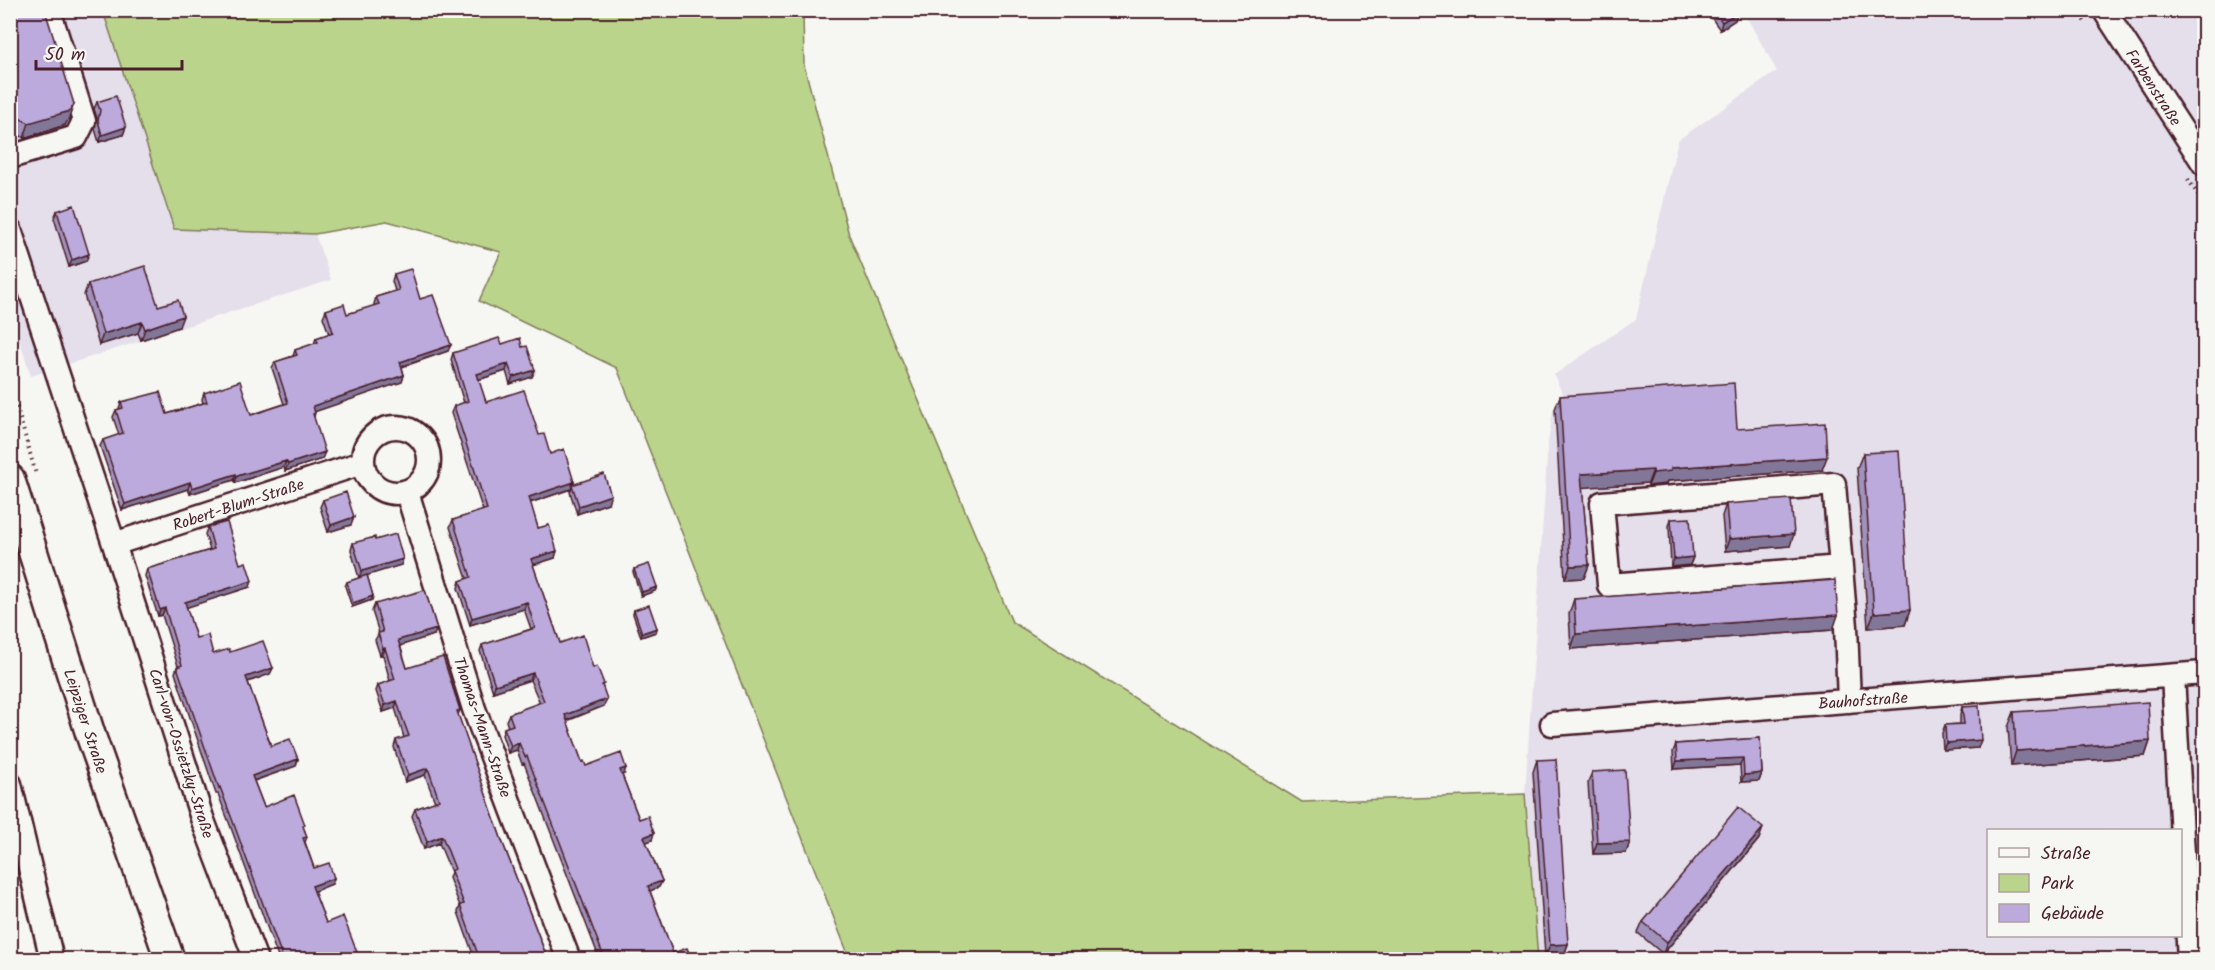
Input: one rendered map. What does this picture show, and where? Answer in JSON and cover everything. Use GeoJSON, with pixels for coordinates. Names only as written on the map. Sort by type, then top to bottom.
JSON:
{"type":"FeatureCollection","features":[{"type":"Feature","properties":{"kind":"main road","name":"Leipziger Straße"},"geometry":{"type":"LineString","coordinates":[[10,479],[91,736],[170,960]]}},
{"type":"Feature","properties":{"kind":"street"},"geometry":{"type":"LineString","coordinates":[[10,157],[76,137],[84,122],[49,10]]}},
{"type":"Feature","properties":{"kind":"street","name":"Farbenstraße"},"geometry":{"type":"LineString","coordinates":[[2104,10],[2205,164]]}},
{"type":"Feature","properties":{"kind":"street","name":"Carl-von-Ossietzky-Straße"},"geometry":{"type":"LineString","coordinates":[[10,230],[202,818],[256,960]]}},
{"type":"Feature","properties":{"kind":"street"},"geometry":{"type":"LineString","coordinates":[[393,426],[414,431],[427,448],[429,458],[428,469],[416,487],[395,494],[383,491],[373,484],[365,475],[362,463],[367,442],[374,434],[393,426]]}},
{"type":"Feature","properties":{"kind":"street","name":"Robert-Blum-Straße"},"geometry":{"type":"LineString","coordinates":[[114,544],[362,463]]}},
{"type":"Feature","properties":{"kind":"street"},"geometry":{"type":"LineString","coordinates":[[1841,567],[1609,585],[1602,503],[1833,484],[1841,567],[1846,627],[1849,701]]}},
{"type":"Feature","properties":{"kind":"street","name":"Thomas-Mann-Straße"},"geometry":{"type":"LineString","coordinates":[[406,492],[474,709],[569,960]]}},
{"type":"Feature","properties":{"kind":"street","name":"Bauhofstraße"},"geometry":{"type":"LineString","coordinates":[[1552,724],[2205,674]]}},
{"type":"Feature","properties":{"kind":"street"},"geometry":{"type":"LineString","coordinates":[[2173,675],[2182,829]]}},
{"type":"Feature","properties":{"kind":"street"},"geometry":{"type":"LineString","coordinates":[[10,784],[52,960]]}},
{"type":"Feature","properties":{"kind":"street"},"geometry":{"type":"LineString","coordinates":[[2182,835],[2189,960]]}},
{"type":"Feature","properties":{"kind":"shaded area"},"geometry":{"type":"Polygon","coordinates":[[[10,11],[103,11],[174,229],[315,234],[331,280],[31,376],[11,314],[10,11]]]}},
{"type":"Feature","properties":{"kind":"shaded area"},"geometry":{"type":"Polygon","coordinates":[[[1743,11],[2204,11],[2204,959],[1538,960],[1525,794],[1548,443],[1553,410],[1563,395],[1554,375],[1636,319],[1678,140],[1777,71],[1743,11]]]}},
{"type":"Feature","properties":{"kind":"green space"},"geometry":{"type":"Polygon","coordinates":[[[103,11],[803,11],[804,65],[849,235],[1012,622],[1302,802],[1525,794],[1538,959],[850,959],[617,368],[479,301],[501,252],[387,221],[315,234],[174,229],[103,11]]]}},
{"type":"Feature","properties":{"kind":"building"},"geometry":{"type":"Polygon","coordinates":[[[10,10],[45,10],[74,104],[70,111],[29,123],[19,118],[10,90],[10,10]]]}},
{"type":"Feature","properties":{"kind":"building"},"geometry":{"type":"Polygon","coordinates":[[[1714,10],[1737,10],[1738,12],[1722,22],[1714,10]]]}},
{"type":"Feature","properties":{"kind":"building"},"geometry":{"type":"Polygon","coordinates":[[[116,96],[126,127],[102,135],[98,121],[100,110],[97,102],[116,96]]]}},
{"type":"Feature","properties":{"kind":"building"},"geometry":{"type":"Polygon","coordinates":[[[74,205],[89,254],[72,260],[57,211],[74,205]]]}},
{"type":"Feature","properties":{"kind":"building"},"geometry":{"type":"Polygon","coordinates":[[[145,266],[158,306],[178,300],[183,316],[145,329],[142,322],[103,334],[88,284],[145,266]]]}},
{"type":"Feature","properties":{"kind":"building"},"geometry":{"type":"Polygon","coordinates":[[[411,269],[420,299],[433,295],[451,345],[400,362],[404,375],[313,406],[315,413],[313,414],[325,452],[288,464],[286,461],[237,476],[236,474],[192,488],[190,482],[125,504],[103,440],[123,433],[116,410],[123,408],[121,402],[160,392],[167,414],[207,402],[204,393],[240,381],[251,415],[288,403],[275,362],[297,355],[295,350],[318,342],[316,338],[333,332],[326,310],[344,304],[347,314],[379,304],[376,297],[399,290],[394,274],[411,269]]]}},
{"type":"Feature","properties":{"kind":"building"},"geometry":{"type":"Polygon","coordinates":[[[499,338],[502,344],[520,338],[522,347],[527,346],[535,370],[513,377],[508,364],[477,374],[486,402],[524,390],[539,435],[544,434],[550,454],[564,449],[574,482],[529,497],[538,528],[549,525],[557,551],[531,559],[560,643],[583,635],[593,668],[597,666],[604,684],[602,685],[607,699],[565,715],[582,762],[584,761],[586,766],[621,753],[626,768],[620,770],[639,819],[648,816],[654,833],[644,837],[662,881],[648,886],[673,953],[687,948],[692,960],[605,960],[527,756],[525,757],[519,743],[511,746],[504,728],[513,725],[509,714],[544,701],[533,673],[495,685],[482,645],[535,628],[527,602],[472,618],[460,581],[471,577],[453,520],[487,509],[454,406],[468,401],[453,353],[499,338]]]}},
{"type":"Feature","properties":{"kind":"building"},"geometry":{"type":"Polygon","coordinates":[[[1734,383],[1737,429],[1825,423],[1827,457],[1671,468],[1671,471],[1653,473],[1653,470],[1581,474],[1589,565],[1570,566],[1560,396],[1734,383]]]}},
{"type":"Feature","properties":{"kind":"building"},"geometry":{"type":"Polygon","coordinates":[[[1899,451],[1910,610],[1874,613],[1863,453],[1899,451]]]}},
{"type":"Feature","properties":{"kind":"building"},"geometry":{"type":"Polygon","coordinates":[[[604,474],[611,495],[579,506],[572,485],[604,474]]]}},
{"type":"Feature","properties":{"kind":"building"},"geometry":{"type":"Polygon","coordinates":[[[346,492],[354,517],[331,525],[323,500],[346,492]]]}},
{"type":"Feature","properties":{"kind":"building"},"geometry":{"type":"Polygon","coordinates":[[[1791,499],[1794,534],[1729,539],[1726,504],[1791,499]]]}},
{"type":"Feature","properties":{"kind":"building"},"geometry":{"type":"Polygon","coordinates":[[[1690,518],[1693,557],[1674,559],[1671,519],[1690,518]]]}},
{"type":"Feature","properties":{"kind":"building"},"geometry":{"type":"Polygon","coordinates":[[[227,522],[240,564],[246,562],[252,581],[185,602],[196,638],[208,635],[213,654],[229,649],[230,652],[263,641],[273,668],[246,677],[271,746],[290,739],[298,759],[252,776],[264,807],[294,795],[305,825],[303,826],[307,837],[303,838],[314,868],[329,863],[334,878],[312,886],[326,923],[343,916],[360,960],[283,960],[177,667],[182,665],[165,608],[160,610],[147,569],[214,549],[208,527],[227,522]]]}},
{"type":"Feature","properties":{"kind":"building"},"geometry":{"type":"Polygon","coordinates":[[[396,534],[403,559],[362,571],[353,543],[396,534]]]}},
{"type":"Feature","properties":{"kind":"building"},"geometry":{"type":"Polygon","coordinates":[[[649,564],[657,587],[642,592],[634,569],[649,564]]]}},
{"type":"Feature","properties":{"kind":"building"},"geometry":{"type":"Polygon","coordinates":[[[367,575],[373,596],[353,603],[347,582],[367,575]]]}},
{"type":"Feature","properties":{"kind":"building"},"geometry":{"type":"Polygon","coordinates":[[[1835,580],[1838,615],[1576,634],[1574,599],[1835,580]]]}},
{"type":"Feature","properties":{"kind":"building"},"geometry":{"type":"Polygon","coordinates":[[[425,590],[437,629],[398,640],[407,668],[443,657],[460,710],[457,711],[502,841],[548,960],[480,960],[460,905],[464,904],[451,871],[455,869],[442,836],[427,842],[415,809],[439,800],[428,768],[408,775],[396,740],[409,736],[397,701],[385,705],[378,685],[395,679],[378,633],[383,632],[375,604],[425,590]]]}},
{"type":"Feature","properties":{"kind":"building"},"geometry":{"type":"Polygon","coordinates":[[[649,605],[657,628],[642,633],[634,610],[649,605]]]}},
{"type":"Feature","properties":{"kind":"building"},"geometry":{"type":"Polygon","coordinates":[[[2148,702],[2150,741],[2016,751],[2014,712],[2148,702]]]}},
{"type":"Feature","properties":{"kind":"building"},"geometry":{"type":"Polygon","coordinates":[[[1979,706],[1981,740],[1946,743],[1945,725],[1964,724],[1962,707],[1979,706]]]}},
{"type":"Feature","properties":{"kind":"building"},"geometry":{"type":"Polygon","coordinates":[[[1760,738],[1762,773],[1744,775],[1743,758],[1677,761],[1676,744],[1760,738]]]}},
{"type":"Feature","properties":{"kind":"building"},"geometry":{"type":"Polygon","coordinates":[[[1556,759],[1568,944],[1550,945],[1537,760],[1556,759]]]}},
{"type":"Feature","properties":{"kind":"building"},"geometry":{"type":"Polygon","coordinates":[[[1625,770],[1630,842],[1597,843],[1592,772],[1625,770]]]}},
{"type":"Feature","properties":{"kind":"building"},"geometry":{"type":"Polygon","coordinates":[[[1738,807],[1763,828],[1667,942],[1643,922],[1738,807]]]}}]}
